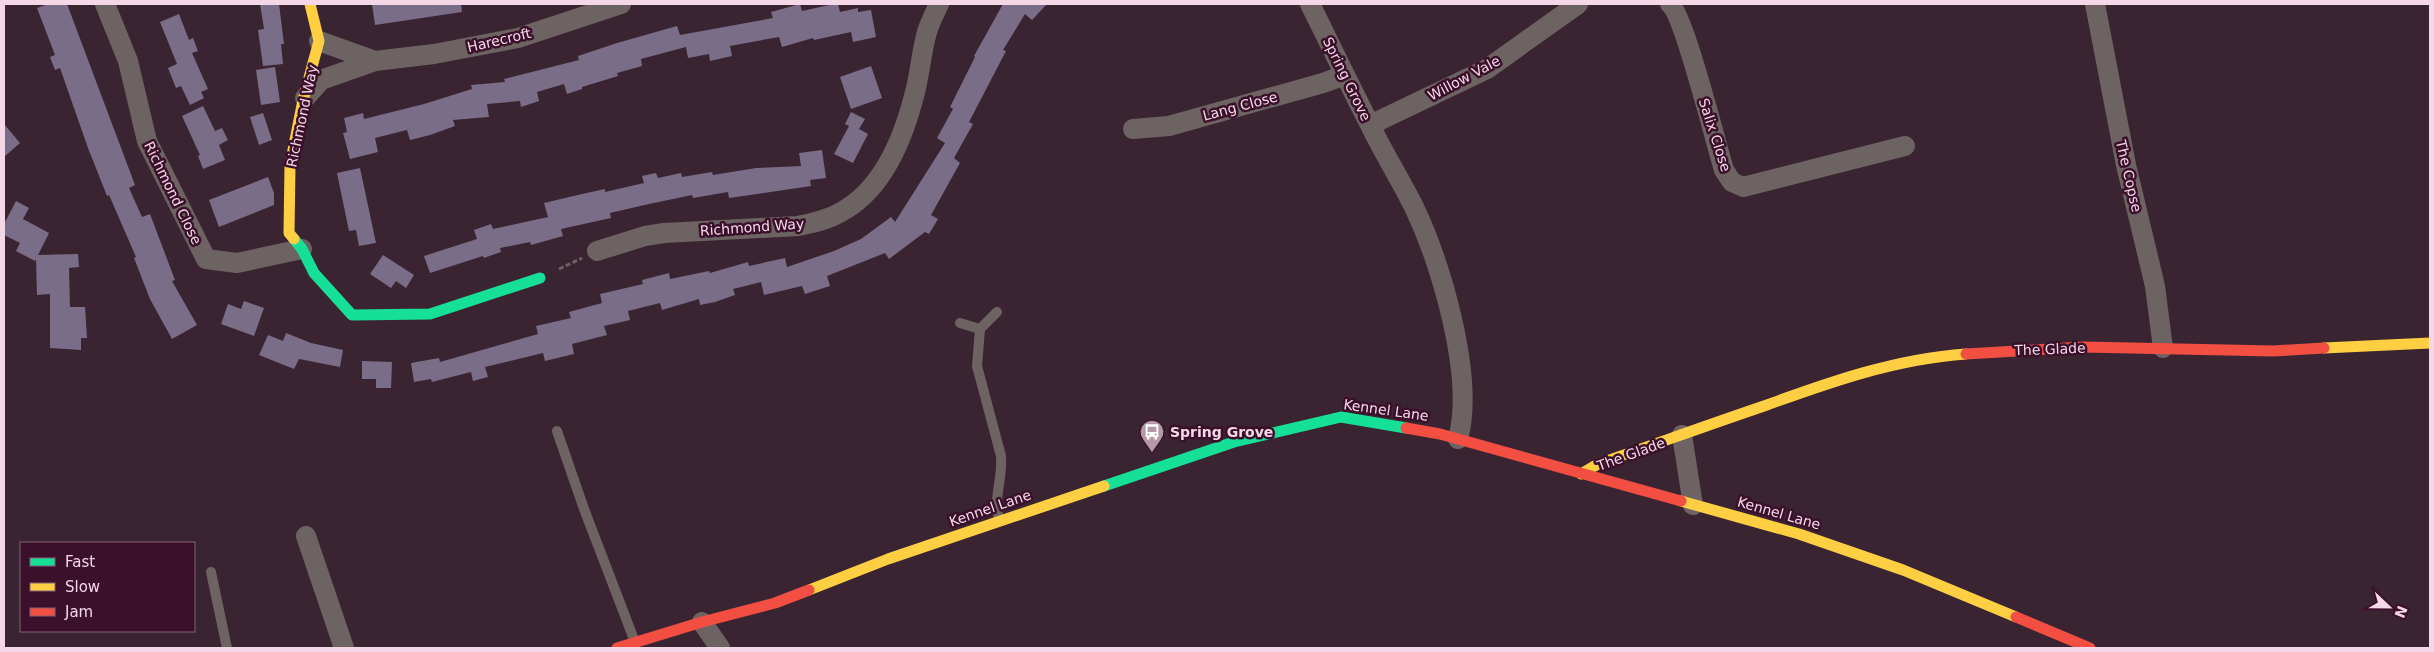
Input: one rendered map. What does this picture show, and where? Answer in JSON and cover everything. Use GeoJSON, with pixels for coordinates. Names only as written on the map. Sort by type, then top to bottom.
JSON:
{"type":"FeatureCollection","features":[{"type":"Feature","properties":{"kind":"street","name":"Richmond Close"},"geometry":{"type":"LineString","coordinates":[[105,4],[128,61],[148,140],[206,259],[237,263],[302,250]]}},
{"type":"Feature","properties":{"kind":"street","name":"Richmond Way"},"geometry":{"type":"LineString","coordinates":[[310,4],[319,41],[303,100],[290,165],[289,232],[302,250],[314,273],[352,314],[430,314],[540,278]]}},
{"type":"Feature","properties":{"kind":"street","name":"Harecroft"},"geometry":{"type":"LineString","coordinates":[[303,100],[321,80],[375,61],[434,54],[518,38],[621,4]]}},
{"type":"Feature","properties":{"kind":"street","name":"Richmond Way"},"geometry":{"type":"LineString","coordinates":[[597,250],[645,236],[664,233],[798,226],[840,213],[860,200],[878,179],[906,125],[915,94],[928,31],[939,4]]}},
{"type":"Feature","properties":{"kind":"street","name":"Spring Grove"},"geometry":{"type":"LineString","coordinates":[[1310,4],[1370,125],[1414,207],[1430,247],[1451,318],[1459,356],[1463,412],[1458,439]]}},
{"type":"Feature","properties":{"kind":"street","name":"Willow Vale"},"geometry":{"type":"LineString","coordinates":[[1370,125],[1487,69],[1578,4]]}},
{"type":"Feature","properties":{"kind":"street","name":"Salix Close"},"geometry":{"type":"LineString","coordinates":[[1670,4],[1674,7],[1685,35],[1724,170],[1732,182],[1743,187],[1905,146]]}},
{"type":"Feature","properties":{"kind":"street","name":"The Copse"},"geometry":{"type":"LineString","coordinates":[[2095,4],[2126,165],[2156,286],[2163,348]]}},
{"type":"Feature","properties":{"kind":"street","name":"Harecroft"},"geometry":{"type":"LineString","coordinates":[[319,41],[375,61]]}},
{"type":"Feature","properties":{"kind":"street","name":"Lang Close"},"geometry":{"type":"LineString","coordinates":[[1133,129],[1169,126],[1346,75]]}},
{"type":"Feature","properties":{"kind":"street","name":"The Glade"},"geometry":{"type":"LineString","coordinates":[[1581,474],[1598,464],[1682,436],[1853,374],[1897,363],[1939,356],[2084,347],[2273,350],[2430,343]]}},
{"type":"Feature","properties":{"kind":"street","name":"Kennel Lane"},"geometry":{"type":"LineString","coordinates":[[617,648],[702,622],[775,603],[888,559],[1234,442],[1341,417],[1440,434],[1856,552],[2090,648]]}},
{"type":"Feature","properties":{"kind":"street","name":"The Glade"},"geometry":{"type":"LineString","coordinates":[[1682,436],[1693,505]]}},
{"type":"Feature","properties":{"kind":"street"},"geometry":{"type":"LineString","coordinates":[[306,536],[344,648]]}},
{"type":"Feature","properties":{"kind":"street"},"geometry":{"type":"LineString","coordinates":[[702,622],[720,648]]}},
{"type":"Feature","properties":{"kind":"lane"},"geometry":{"type":"LineString","coordinates":[[997,312],[980,329],[977,366],[1002,456],[996,505],[1000,521]]}},
{"type":"Feature","properties":{"kind":"lane"},"geometry":{"type":"LineString","coordinates":[[960,322],[980,329]]}},
{"type":"Feature","properties":{"kind":"lane"},"geometry":{"type":"LineString","coordinates":[[557,431],[578,494],[635,643]]}},
{"type":"Feature","properties":{"kind":"lane"},"geometry":{"type":"LineString","coordinates":[[211,572],[227,648]]}},
{"type":"Feature","properties":{"kind":"path"},"geometry":{"type":"LineString","coordinates":[[540,278],[597,250]]}},
{"type":"Feature","properties":{"kind":"building"},"geometry":{"type":"Polygon","coordinates":[[[48,4],[67,4],[135,185],[129,188],[142,217],[150,214],[175,280],[172,281],[197,325],[172,339],[150,299],[134,258],[136,257],[109,195],[107,196],[60,68],[55,70],[50,57],[55,55],[37,8],[48,4]]]}},
{"type":"Feature","properties":{"kind":"building"},"geometry":{"type":"Polygon","coordinates":[[[260,4],[279,4],[284,44],[281,44],[283,64],[263,66],[258,30],[264,29],[260,4]]]}},
{"type":"Feature","properties":{"kind":"building"},"geometry":{"type":"Polygon","coordinates":[[[372,4],[461,4],[462,12],[375,25],[372,4]]]}},
{"type":"Feature","properties":{"kind":"building"},"geometry":{"type":"Polygon","coordinates":[[[800,4],[802,11],[834,4],[838,4],[840,12],[858,8],[858,12],[871,10],[876,37],[853,42],[851,32],[814,40],[813,38],[782,47],[779,37],[730,46],[732,56],[710,61],[709,54],[688,58],[686,47],[641,59],[642,66],[617,73],[618,76],[582,87],[582,89],[567,94],[564,84],[537,92],[539,101],[521,107],[520,101],[487,104],[489,117],[453,120],[455,126],[430,135],[410,140],[407,130],[375,138],[378,152],[350,159],[343,133],[347,132],[344,118],[363,113],[364,119],[424,104],[472,89],[471,85],[505,82],[504,79],[579,60],[578,56],[677,26],[680,35],[773,18],[771,12],[800,4]]]}},
{"type":"Feature","properties":{"kind":"building"},"geometry":{"type":"Polygon","coordinates":[[[1003,4],[1047,4],[1032,20],[1025,14],[1003,50],[1006,51],[969,122],[973,124],[954,158],[960,163],[931,215],[938,219],[929,234],[925,232],[889,259],[885,253],[827,276],[830,286],[805,294],[802,286],[764,295],[761,282],[733,289],[735,295],[715,302],[700,305],[699,299],[662,310],[660,303],[628,311],[630,320],[604,326],[607,335],[572,344],[574,354],[545,361],[543,353],[485,367],[488,377],[473,381],[471,372],[432,382],[431,379],[414,382],[411,363],[439,358],[440,362],[538,334],[536,326],[571,318],[569,312],[602,303],[600,294],[643,284],[642,280],[669,273],[670,279],[709,271],[710,273],[748,262],[749,266],[785,258],[787,267],[834,251],[861,239],[891,217],[895,222],[945,143],[937,138],[953,109],[950,107],[974,56],[1003,4]]]}},
{"type":"Feature","properties":{"kind":"building"},"geometry":{"type":"Polygon","coordinates":[[[179,14],[189,40],[193,38],[198,51],[192,53],[208,89],[201,92],[204,98],[190,105],[181,86],[176,88],[168,68],[177,64],[160,22],[179,14]]]}},
{"type":"Feature","properties":{"kind":"building"},"geometry":{"type":"Polygon","coordinates":[[[871,66],[882,98],[851,109],[840,77],[871,66]]]}},
{"type":"Feature","properties":{"kind":"building"},"geometry":{"type":"Polygon","coordinates":[[[275,67],[280,102],[261,105],[256,70],[275,67]]]}},
{"type":"Feature","properties":{"kind":"building"},"geometry":{"type":"Polygon","coordinates":[[[203,106],[215,131],[222,128],[228,140],[219,145],[225,160],[203,169],[198,156],[200,155],[182,116],[203,106]]]}},
{"type":"Feature","properties":{"kind":"building"},"geometry":{"type":"Polygon","coordinates":[[[851,112],[865,119],[859,129],[868,134],[853,163],[834,154],[849,126],[845,124],[851,112]]]}},
{"type":"Feature","properties":{"kind":"building"},"geometry":{"type":"Polygon","coordinates":[[[263,113],[272,140],[259,145],[250,117],[263,113]]]}},
{"type":"Feature","properties":{"kind":"building"},"geometry":{"type":"Polygon","coordinates":[[[4,124],[20,143],[4,157],[4,124]]]}},
{"type":"Feature","properties":{"kind":"building"},"geometry":{"type":"Polygon","coordinates":[[[822,150],[826,178],[810,180],[811,186],[729,198],[728,192],[693,198],[692,195],[649,204],[610,213],[611,218],[561,229],[563,236],[531,245],[530,242],[500,248],[501,252],[430,273],[424,256],[477,239],[474,230],[491,224],[493,229],[548,217],[544,203],[605,189],[605,192],[644,183],[642,176],[656,173],[658,178],[681,173],[682,177],[712,172],[713,175],[756,168],[801,166],[799,153],[822,150]]]}},
{"type":"Feature","properties":{"kind":"building"},"geometry":{"type":"Polygon","coordinates":[[[360,168],[376,243],[359,246],[356,230],[349,231],[337,173],[360,168]]]}},
{"type":"Feature","properties":{"kind":"building"},"geometry":{"type":"Polygon","coordinates":[[[268,177],[274,193],[274,205],[219,227],[209,200],[268,177]]]}},
{"type":"Feature","properties":{"kind":"building"},"geometry":{"type":"Polygon","coordinates":[[[16,201],[29,208],[23,219],[49,233],[38,255],[78,254],[79,267],[69,268],[70,307],[85,307],[87,338],[81,338],[81,350],[50,348],[50,294],[37,295],[36,259],[35,261],[16,251],[20,243],[4,235],[4,224],[16,201]]]}},
{"type":"Feature","properties":{"kind":"building"},"geometry":{"type":"Polygon","coordinates":[[[383,255],[414,275],[406,288],[396,281],[391,288],[370,274],[383,255]]]}},
{"type":"Feature","properties":{"kind":"building"},"geometry":{"type":"Polygon","coordinates":[[[244,301],[264,308],[254,336],[221,324],[228,304],[241,309],[244,301]]]}},
{"type":"Feature","properties":{"kind":"building"},"geometry":{"type":"Polygon","coordinates":[[[286,333],[311,343],[343,350],[340,367],[299,359],[294,369],[259,355],[268,335],[283,341],[286,333]]]}},
{"type":"Feature","properties":{"kind":"building"},"geometry":{"type":"Polygon","coordinates":[[[362,361],[392,362],[391,388],[376,388],[376,379],[362,379],[362,361]]]}},
{"type":"Feature","properties":{"kind":"traffic: fast"},"geometry":{"type":"LineString","coordinates":[[294,239],[302,249],[314,273],[352,315],[430,314],[540,278]]}},
{"type":"Feature","properties":{"kind":"traffic: fast"},"geometry":{"type":"LineString","coordinates":[[1104,486],[1234,442],[1341,417],[1406,428]]}},
{"type":"Feature","properties":{"kind":"traffic: slow"},"geometry":{"type":"LineString","coordinates":[[294,239],[289,233],[290,165],[303,100],[319,41],[310,4]]}},
{"type":"Feature","properties":{"kind":"traffic: slow"},"geometry":{"type":"LineString","coordinates":[[2324,348],[2430,343]]}},
{"type":"Feature","properties":{"kind":"traffic: slow"},"geometry":{"type":"LineString","coordinates":[[1581,474],[1598,464],[1838,380],[1888,366],[1966,354]]}},
{"type":"Feature","properties":{"kind":"traffic: slow"},"geometry":{"type":"LineString","coordinates":[[809,590],[888,559],[1104,486]]}},
{"type":"Feature","properties":{"kind":"traffic: slow"},"geometry":{"type":"LineString","coordinates":[[1681,501],[1799,534],[1903,570],[2016,617]]}},
{"type":"Feature","properties":{"kind":"traffic: jam"},"geometry":{"type":"LineString","coordinates":[[1966,354],[2084,347],[2273,351],[2324,348]]}},
{"type":"Feature","properties":{"kind":"traffic: jam"},"geometry":{"type":"LineString","coordinates":[[1406,428],[1440,434],[1681,501]]}},
{"type":"Feature","properties":{"kind":"traffic: jam"},"geometry":{"type":"LineString","coordinates":[[617,648],[702,622],[775,603],[809,590]]}},
{"type":"Feature","properties":{"kind":"traffic: jam"},"geometry":{"type":"LineString","coordinates":[[2016,617],[2090,648]]}},
{"type":"Feature","properties":{"kind":"place","name":"Spring Grove"},"geometry":{"type":"Point","coordinates":[1152,453]}}]}
